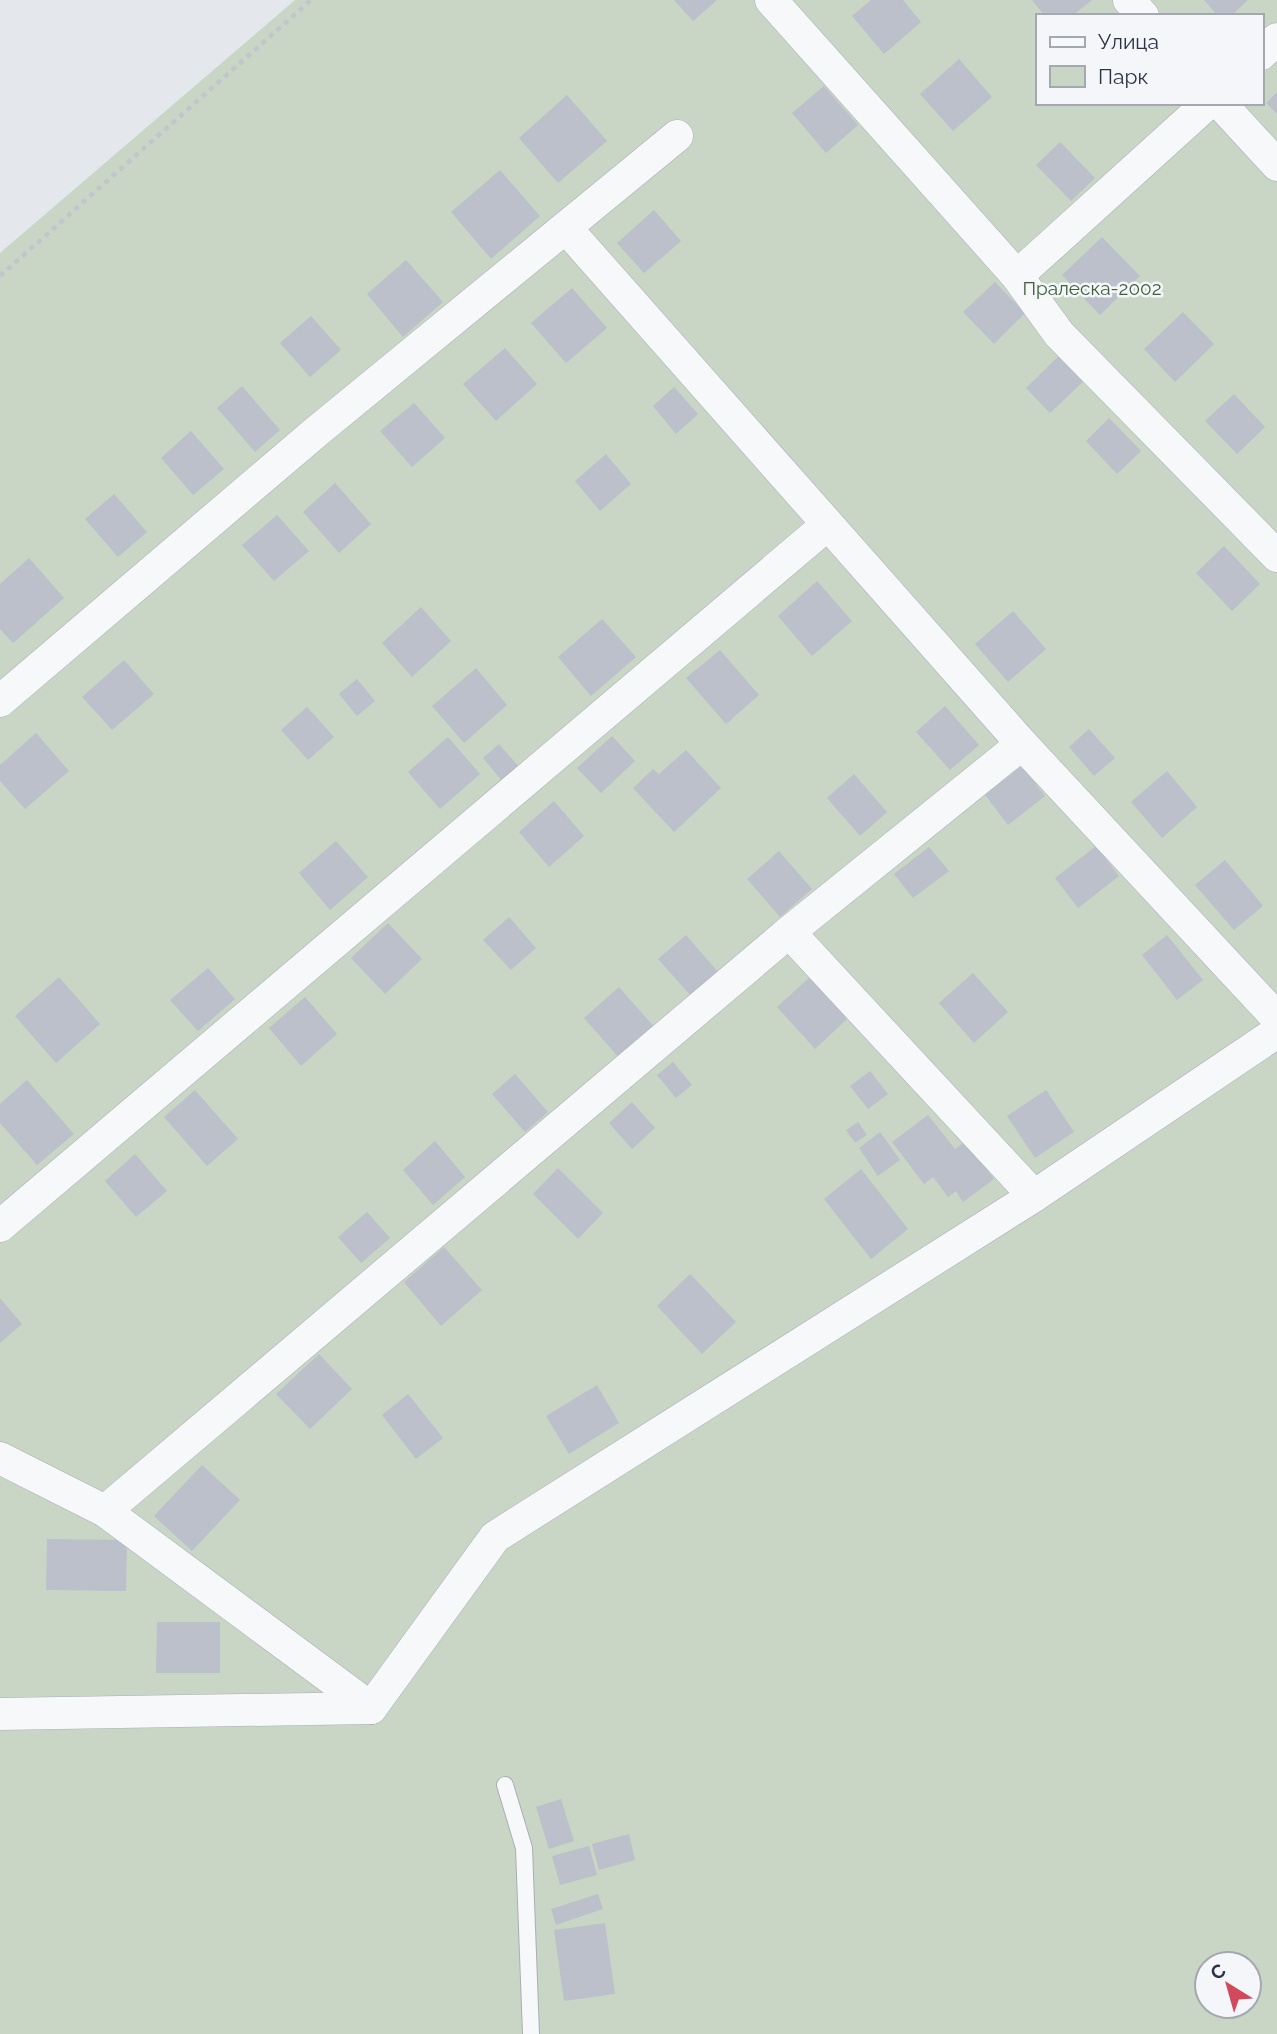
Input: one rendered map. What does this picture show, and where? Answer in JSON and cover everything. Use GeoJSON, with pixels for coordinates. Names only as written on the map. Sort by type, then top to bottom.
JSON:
{"type":"FeatureCollection","features":[{"type":"Feature","properties":{"kind":"street"},"geometry":{"type":"LineString","coordinates":[[771,0],[1017,276],[1059,334],[1277,556]]}},
{"type":"Feature","properties":{"kind":"street"},"geometry":{"type":"LineString","coordinates":[[1129,0],[1141,14]]}},
{"type":"Feature","properties":{"kind":"street"},"geometry":{"type":"LineString","coordinates":[[1263,52],[1277,39]]}},
{"type":"Feature","properties":{"kind":"street"},"geometry":{"type":"LineString","coordinates":[[1017,276],[1206,105]]}},
{"type":"Feature","properties":{"kind":"street"},"geometry":{"type":"LineString","coordinates":[[1222,105],[1277,165]]}},
{"type":"Feature","properties":{"kind":"street"},"geometry":{"type":"LineString","coordinates":[[0,701],[316,432],[677,136]]}},
{"type":"Feature","properties":{"kind":"street"},"geometry":{"type":"LineString","coordinates":[[566,228],[1022,744],[1277,1018]]}},
{"type":"Feature","properties":{"kind":"street"},"geometry":{"type":"LineString","coordinates":[[0,1226],[827,525]]}},
{"type":"Feature","properties":{"kind":"street"},"geometry":{"type":"LineString","coordinates":[[105,1511],[789,932],[1022,744]]}},
{"type":"Feature","properties":{"kind":"street"},"geometry":{"type":"LineString","coordinates":[[789,932],[1034,1196]]}},
{"type":"Feature","properties":{"kind":"street"},"geometry":{"type":"LineString","coordinates":[[371,1708],[495,1537],[1034,1196],[1277,1032]]}},
{"type":"Feature","properties":{"kind":"street"},"geometry":{"type":"LineString","coordinates":[[0,1458],[105,1511],[371,1708]]}},
{"type":"Feature","properties":{"kind":"street"},"geometry":{"type":"LineString","coordinates":[[0,1714],[371,1708]]}},
{"type":"Feature","properties":{"kind":"lane"},"geometry":{"type":"LineString","coordinates":[[505,1785],[524,1848],[531,2034]]}},
{"type":"Feature","properties":{"kind":"path"},"geometry":{"type":"LineString","coordinates":[[0,276],[311,0]]}},
{"type":"Feature","properties":{"kind":"green space","name":"Пралеска-2002"},"geometry":{"type":"Polygon","coordinates":[[[295,0],[1277,0],[1277,2034],[0,2034],[0,253],[295,0]]]}},
{"type":"Feature","properties":{"kind":"building"},"geometry":{"type":"Polygon","coordinates":[[[674,0],[717,0],[693,21],[674,0]]]}},
{"type":"Feature","properties":{"kind":"building"},"geometry":{"type":"Polygon","coordinates":[[[871,0],[903,0],[921,22],[884,54],[852,16],[871,0]]]}},
{"type":"Feature","properties":{"kind":"building"},"geometry":{"type":"Polygon","coordinates":[[[1032,0],[1092,0],[1074,14],[1043,14],[1032,0]]]}},
{"type":"Feature","properties":{"kind":"building"},"geometry":{"type":"Polygon","coordinates":[[[1204,0],[1248,0],[1233,14],[1216,14],[1204,0]]]}},
{"type":"Feature","properties":{"kind":"building"},"geometry":{"type":"Polygon","coordinates":[[[959,59],[992,97],[953,131],[920,94],[959,59]]]}},
{"type":"Feature","properties":{"kind":"building"},"geometry":{"type":"Polygon","coordinates":[[[824,86],[858,125],[826,153],[792,113],[824,86]]]}},
{"type":"Feature","properties":{"kind":"building"},"geometry":{"type":"Polygon","coordinates":[[[1277,92],[1277,114],[1266,103],[1277,92]]]}},
{"type":"Feature","properties":{"kind":"building"},"geometry":{"type":"Polygon","coordinates":[[[567,95],[607,141],[558,183],[519,138],[567,95]]]}},
{"type":"Feature","properties":{"kind":"building"},"geometry":{"type":"Polygon","coordinates":[[[1060,142],[1095,178],[1071,201],[1036,165],[1060,142]]]}},
{"type":"Feature","properties":{"kind":"building"},"geometry":{"type":"Polygon","coordinates":[[[500,170],[540,216],[491,259],[451,212],[500,170]]]}},
{"type":"Feature","properties":{"kind":"building"},"geometry":{"type":"Polygon","coordinates":[[[654,210],[681,241],[644,273],[617,243],[654,210]]]}},
{"type":"Feature","properties":{"kind":"building"},"geometry":{"type":"Polygon","coordinates":[[[1102,237],[1140,276],[1100,315],[1062,275],[1102,237]]]}},
{"type":"Feature","properties":{"kind":"building"},"geometry":{"type":"Polygon","coordinates":[[[406,260],[443,302],[403,337],[367,294],[406,260]]]}},
{"type":"Feature","properties":{"kind":"building"},"geometry":{"type":"Polygon","coordinates":[[[995,282],[1025,313],[994,344],[963,312],[995,282]]]}},
{"type":"Feature","properties":{"kind":"building"},"geometry":{"type":"Polygon","coordinates":[[[572,288],[607,328],[566,363],[531,323],[572,288]]]}},
{"type":"Feature","properties":{"kind":"building"},"geometry":{"type":"Polygon","coordinates":[[[1183,312],[1214,344],[1175,382],[1144,349],[1183,312]]]}},
{"type":"Feature","properties":{"kind":"building"},"geometry":{"type":"Polygon","coordinates":[[[311,316],[341,350],[310,377],[280,343],[311,316]]]}},
{"type":"Feature","properties":{"kind":"building"},"geometry":{"type":"Polygon","coordinates":[[[505,348],[537,384],[496,421],[463,384],[505,348]]]}},
{"type":"Feature","properties":{"kind":"building"},"geometry":{"type":"Polygon","coordinates":[[[1063,352],[1088,377],[1050,413],[1026,388],[1063,352]]]}},
{"type":"Feature","properties":{"kind":"building"},"geometry":{"type":"Polygon","coordinates":[[[242,386],[280,430],[255,452],[217,408],[242,386]]]}},
{"type":"Feature","properties":{"kind":"building"},"geometry":{"type":"Polygon","coordinates":[[[674,387],[698,414],[676,434],[653,406],[674,387]]]}},
{"type":"Feature","properties":{"kind":"building"},"geometry":{"type":"Polygon","coordinates":[[[1234,394],[1265,427],[1237,454],[1205,421],[1234,394]]]}},
{"type":"Feature","properties":{"kind":"building"},"geometry":{"type":"Polygon","coordinates":[[[414,403],[445,438],[412,467],[380,431],[414,403]]]}},
{"type":"Feature","properties":{"kind":"building"},"geometry":{"type":"Polygon","coordinates":[[[1109,418],[1141,451],[1117,474],[1086,441],[1109,418]]]}},
{"type":"Feature","properties":{"kind":"building"},"geometry":{"type":"Polygon","coordinates":[[[191,431],[224,469],[193,495],[161,458],[191,431]]]}},
{"type":"Feature","properties":{"kind":"building"},"geometry":{"type":"Polygon","coordinates":[[[606,454],[631,484],[600,511],[575,481],[606,454]]]}},
{"type":"Feature","properties":{"kind":"building"},"geometry":{"type":"Polygon","coordinates":[[[335,483],[371,524],[339,553],[303,512],[335,483]]]}},
{"type":"Feature","properties":{"kind":"building"},"geometry":{"type":"Polygon","coordinates":[[[114,494],[147,532],[118,557],[85,519],[114,494]]]}},
{"type":"Feature","properties":{"kind":"building"},"geometry":{"type":"Polygon","coordinates":[[[277,515],[309,551],[274,581],[242,545],[277,515]]]}},
{"type":"Feature","properties":{"kind":"building"},"geometry":{"type":"Polygon","coordinates":[[[1224,546],[1260,584],[1232,611],[1196,573],[1224,546]]]}},
{"type":"Feature","properties":{"kind":"building"},"geometry":{"type":"Polygon","coordinates":[[[29,558],[64,598],[13,643],[0,629],[0,584],[29,558]]]}},
{"type":"Feature","properties":{"kind":"building"},"geometry":{"type":"Polygon","coordinates":[[[817,581],[852,621],[812,656],[778,616],[817,581]]]}},
{"type":"Feature","properties":{"kind":"building"},"geometry":{"type":"Polygon","coordinates":[[[421,607],[451,641],[412,677],[382,643],[421,607]]]}},
{"type":"Feature","properties":{"kind":"building"},"geometry":{"type":"Polygon","coordinates":[[[1013,611],[1046,649],[1008,682],[975,644],[1013,611]]]}},
{"type":"Feature","properties":{"kind":"building"},"geometry":{"type":"Polygon","coordinates":[[[602,619],[636,657],[591,696],[558,657],[602,619]]]}},
{"type":"Feature","properties":{"kind":"building"},"geometry":{"type":"Polygon","coordinates":[[[720,650],[759,695],[726,724],[686,678],[720,650]]]}},
{"type":"Feature","properties":{"kind":"building"},"geometry":{"type":"Polygon","coordinates":[[[124,660],[154,694],[112,730],[82,697],[124,660]]]}},
{"type":"Feature","properties":{"kind":"building"},"geometry":{"type":"Polygon","coordinates":[[[476,668],[507,705],[464,743],[432,706],[476,668]]]}},
{"type":"Feature","properties":{"kind":"building"},"geometry":{"type":"Polygon","coordinates":[[[357,679],[375,701],[357,716],[339,694],[357,679]]]}},
{"type":"Feature","properties":{"kind":"building"},"geometry":{"type":"Polygon","coordinates":[[[945,706],[979,745],[950,770],[916,732],[945,706]]]}},
{"type":"Feature","properties":{"kind":"building"},"geometry":{"type":"Polygon","coordinates":[[[307,707],[334,737],[308,760],[281,730],[307,707]]]}},
{"type":"Feature","properties":{"kind":"building"},"geometry":{"type":"Polygon","coordinates":[[[1089,729],[1115,758],[1094,776],[1069,747],[1089,729]]]}},
{"type":"Feature","properties":{"kind":"building"},"geometry":{"type":"Polygon","coordinates":[[[36,733],[69,771],[25,809],[0,781],[0,765],[36,733]]]}},
{"type":"Feature","properties":{"kind":"building"},"geometry":{"type":"Polygon","coordinates":[[[612,736],[635,761],[601,793],[577,768],[612,736]]]}},
{"type":"Feature","properties":{"kind":"building"},"geometry":{"type":"Polygon","coordinates":[[[448,737],[480,774],[440,809],[408,772],[448,737]]]}},
{"type":"Feature","properties":{"kind":"building"},"geometry":{"type":"Polygon","coordinates":[[[499,744],[520,768],[503,782],[483,758],[499,744]]]}},
{"type":"Feature","properties":{"kind":"building"},"geometry":{"type":"Polygon","coordinates":[[[686,750],[721,788],[674,832],[633,788],[653,769],[659,774],[686,750]]]}},
{"type":"Feature","properties":{"kind":"building"},"geometry":{"type":"Polygon","coordinates":[[[1022,766],[1045,796],[1008,825],[985,795],[1022,766]]]}},
{"type":"Feature","properties":{"kind":"building"},"geometry":{"type":"Polygon","coordinates":[[[1167,771],[1197,807],[1162,838],[1131,802],[1167,771]]]}},
{"type":"Feature","properties":{"kind":"building"},"geometry":{"type":"Polygon","coordinates":[[[854,774],[887,812],[860,836],[827,798],[854,774]]]}},
{"type":"Feature","properties":{"kind":"building"},"geometry":{"type":"Polygon","coordinates":[[[554,801],[584,836],[549,867],[519,832],[554,801]]]}},
{"type":"Feature","properties":{"kind":"building"},"geometry":{"type":"Polygon","coordinates":[[[336,841],[368,877],[330,910],[299,873],[336,841]]]}},
{"type":"Feature","properties":{"kind":"building"},"geometry":{"type":"Polygon","coordinates":[[[1096,846],[1119,876],[1078,908],[1055,878],[1096,846]]]}},
{"type":"Feature","properties":{"kind":"building"},"geometry":{"type":"Polygon","coordinates":[[[929,847],[949,871],[913,898],[894,874],[929,847]]]}},
{"type":"Feature","properties":{"kind":"building"},"geometry":{"type":"Polygon","coordinates":[[[779,851],[812,889],[780,917],[747,879],[779,851]]]}},
{"type":"Feature","properties":{"kind":"building"},"geometry":{"type":"Polygon","coordinates":[[[1225,860],[1263,906],[1234,930],[1195,885],[1225,860]]]}},
{"type":"Feature","properties":{"kind":"building"},"geometry":{"type":"Polygon","coordinates":[[[509,917],[536,948],[511,970],[483,940],[509,917]]]}},
{"type":"Feature","properties":{"kind":"building"},"geometry":{"type":"Polygon","coordinates":[[[388,923],[422,959],[385,994],[351,958],[388,923]]]}},
{"type":"Feature","properties":{"kind":"building"},"geometry":{"type":"Polygon","coordinates":[[[686,935],[718,972],[691,996],[658,959],[686,935]]]}},
{"type":"Feature","properties":{"kind":"building"},"geometry":{"type":"Polygon","coordinates":[[[1167,935],[1203,980],[1177,1000],[1142,955],[1167,935]]]}},
{"type":"Feature","properties":{"kind":"building"},"geometry":{"type":"Polygon","coordinates":[[[208,968],[235,999],[198,1031],[170,1000],[208,968]]]}},
{"type":"Feature","properties":{"kind":"building"},"geometry":{"type":"Polygon","coordinates":[[[973,973],[1008,1012],[974,1043],[939,1003],[973,973]]]}},
{"type":"Feature","properties":{"kind":"building"},"geometry":{"type":"Polygon","coordinates":[[[59,977],[100,1024],[56,1063],[15,1016],[59,977]]]}},
{"type":"Feature","properties":{"kind":"building"},"geometry":{"type":"Polygon","coordinates":[[[810,977],[847,1019],[815,1049],[777,1007],[810,977]]]}},
{"type":"Feature","properties":{"kind":"building"},"geometry":{"type":"Polygon","coordinates":[[[619,987],[656,1029],[621,1060],[584,1018],[619,987]]]}},
{"type":"Feature","properties":{"kind":"building"},"geometry":{"type":"Polygon","coordinates":[[[305,997],[337,1034],[301,1066],[269,1028],[305,997]]]}},
{"type":"Feature","properties":{"kind":"building"},"geometry":{"type":"Polygon","coordinates":[[[673,1062],[692,1085],[676,1098],[657,1075],[673,1062]]]}},
{"type":"Feature","properties":{"kind":"building"},"geometry":{"type":"Polygon","coordinates":[[[870,1071],[888,1094],[868,1109],[850,1086],[870,1071]]]}},
{"type":"Feature","properties":{"kind":"building"},"geometry":{"type":"Polygon","coordinates":[[[515,1074],[548,1112],[525,1132],[492,1094],[515,1074]]]}},
{"type":"Feature","properties":{"kind":"building"},"geometry":{"type":"Polygon","coordinates":[[[27,1080],[74,1134],[37,1165],[0,1123],[0,1104],[27,1080]]]}},
{"type":"Feature","properties":{"kind":"building"},"geometry":{"type":"Polygon","coordinates":[[[195,1090],[238,1139],[207,1166],[164,1117],[195,1090]]]}},
{"type":"Feature","properties":{"kind":"building"},"geometry":{"type":"Polygon","coordinates":[[[1046,1090],[1074,1132],[1035,1158],[1007,1116],[1046,1090]]]}},
{"type":"Feature","properties":{"kind":"building"},"geometry":{"type":"Polygon","coordinates":[[[632,1102],[655,1128],[632,1149],[609,1123],[632,1102]]]}},
{"type":"Feature","properties":{"kind":"building"},"geometry":{"type":"Polygon","coordinates":[[[928,1115],[955,1149],[966,1141],[994,1179],[963,1202],[956,1191],[948,1197],[933,1177],[924,1184],[892,1142],[928,1115]]]}},
{"type":"Feature","properties":{"kind":"building"},"geometry":{"type":"Polygon","coordinates":[[[858,1122],[867,1135],[855,1143],[846,1130],[858,1122]]]}},
{"type":"Feature","properties":{"kind":"building"},"geometry":{"type":"Polygon","coordinates":[[[880,1132],[900,1160],[878,1176],[859,1148],[880,1132]]]}},
{"type":"Feature","properties":{"kind":"building"},"geometry":{"type":"Polygon","coordinates":[[[435,1141],[465,1177],[433,1205],[403,1170],[435,1141]]]}},
{"type":"Feature","properties":{"kind":"building"},"geometry":{"type":"Polygon","coordinates":[[[135,1154],[167,1191],[136,1217],[105,1181],[135,1154]]]}},
{"type":"Feature","properties":{"kind":"building"},"geometry":{"type":"Polygon","coordinates":[[[558,1168],[603,1213],[578,1239],[533,1194],[558,1168]]]}},
{"type":"Feature","properties":{"kind":"building"},"geometry":{"type":"Polygon","coordinates":[[[861,1169],[908,1229],[871,1259],[824,1199],[861,1169]]]}},
{"type":"Feature","properties":{"kind":"building"},"geometry":{"type":"Polygon","coordinates":[[[367,1212],[390,1238],[361,1263],[338,1237],[367,1212]]]}},
{"type":"Feature","properties":{"kind":"building"},"geometry":{"type":"Polygon","coordinates":[[[444,1247],[482,1290],[441,1326],[404,1282],[444,1247]]]}},
{"type":"Feature","properties":{"kind":"building"},"geometry":{"type":"Polygon","coordinates":[[[690,1274],[736,1322],[702,1354],[657,1306],[690,1274]]]}},
{"type":"Feature","properties":{"kind":"building"},"geometry":{"type":"Polygon","coordinates":[[[0,1298],[22,1324],[0,1343],[0,1298]]]}},
{"type":"Feature","properties":{"kind":"building"},"geometry":{"type":"Polygon","coordinates":[[[319,1354],[352,1389],[310,1429],[276,1394],[319,1354]]]}},
{"type":"Feature","properties":{"kind":"building"},"geometry":{"type":"Polygon","coordinates":[[[597,1385],[619,1423],[569,1454],[546,1416],[597,1385]]]}},
{"type":"Feature","properties":{"kind":"building"},"geometry":{"type":"Polygon","coordinates":[[[408,1394],[443,1438],[416,1459],[382,1415],[408,1394]]]}},
{"type":"Feature","properties":{"kind":"building"},"geometry":{"type":"Polygon","coordinates":[[[202,1465],[240,1500],[192,1551],[154,1516],[202,1465]]]}},
{"type":"Feature","properties":{"kind":"building"},"geometry":{"type":"Polygon","coordinates":[[[47,1539],[127,1540],[126,1591],[46,1590],[47,1539]]]}},
{"type":"Feature","properties":{"kind":"building"},"geometry":{"type":"Polygon","coordinates":[[[157,1622],[220,1622],[220,1673],[156,1673],[157,1622]]]}},
{"type":"Feature","properties":{"kind":"building"},"geometry":{"type":"Polygon","coordinates":[[[561,1799],[574,1841],[549,1849],[536,1807],[561,1799]]]}},
{"type":"Feature","properties":{"kind":"building"},"geometry":{"type":"Polygon","coordinates":[[[629,1834],[635,1860],[599,1870],[592,1844],[629,1834]]]}},
{"type":"Feature","properties":{"kind":"building"},"geometry":{"type":"Polygon","coordinates":[[[589,1846],[597,1875],[560,1885],[552,1856],[589,1846]]]}},
{"type":"Feature","properties":{"kind":"building"},"geometry":{"type":"Polygon","coordinates":[[[598,1894],[603,1909],[556,1925],[551,1909],[598,1894]]]}},
{"type":"Feature","properties":{"kind":"building"},"geometry":{"type":"Polygon","coordinates":[[[605,1923],[615,1994],[564,2001],[554,1930],[605,1923]]]}}]}
